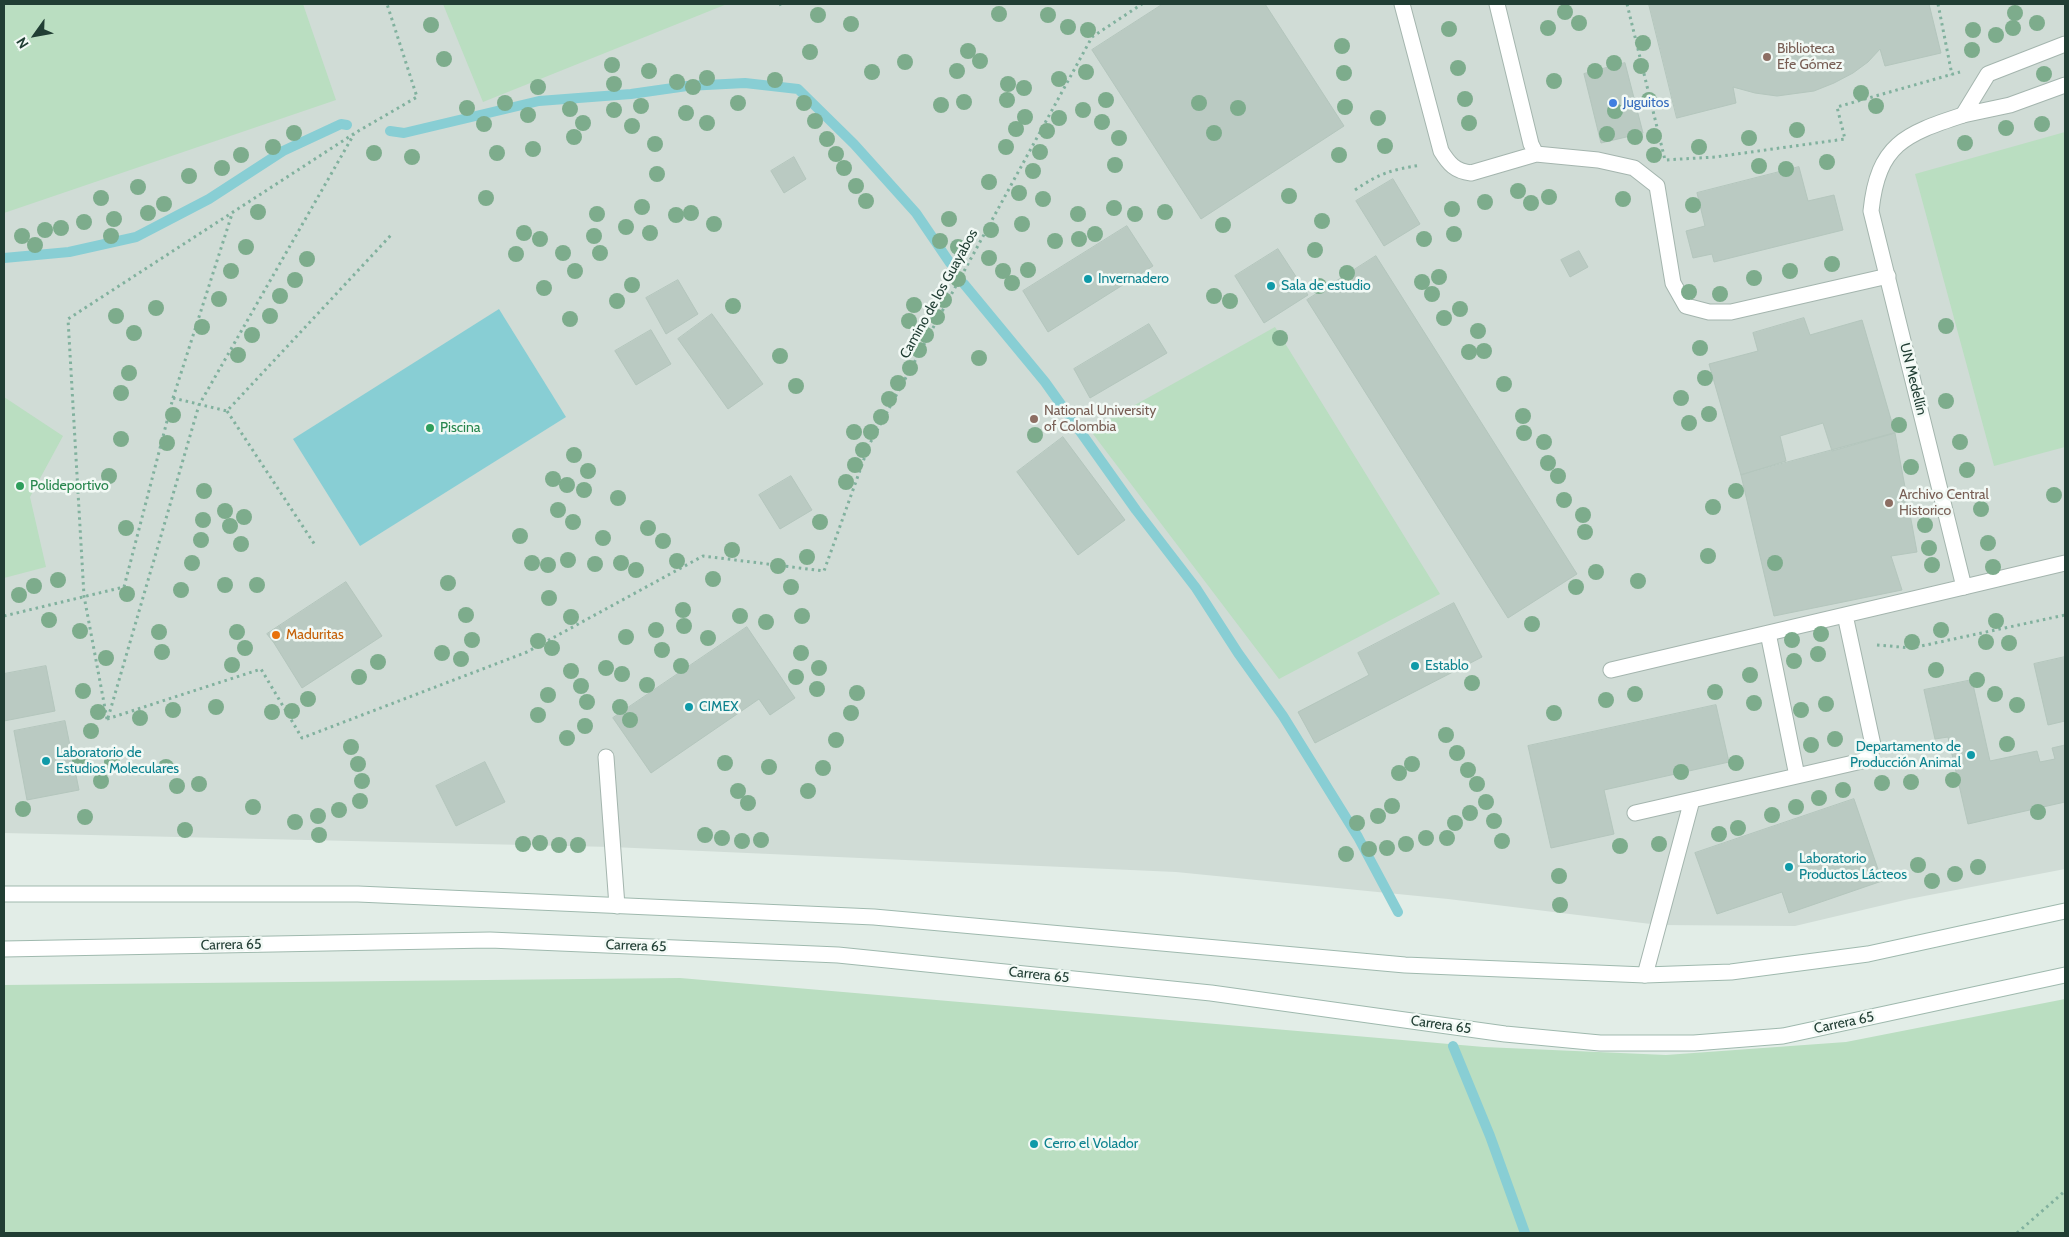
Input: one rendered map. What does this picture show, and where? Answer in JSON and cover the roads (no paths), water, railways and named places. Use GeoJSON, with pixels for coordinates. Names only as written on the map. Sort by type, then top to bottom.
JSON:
{"type":"FeatureCollection","features":[{"type":"Feature","properties":{"kind":"main road"},"geometry":{"type":"LineString","coordinates":[[1402,4],[1441,150],[1447,162],[1460,171],[1471,173],[1536,154],[1598,160],[1634,168],[1657,186],[1673,283],[1686,306],[1709,312],[1731,312],[1888,276]]}},
{"type":"Feature","properties":{"kind":"main road"},"geometry":{"type":"LineString","coordinates":[[1497,4],[1531,144],[1536,154]]}},
{"type":"Feature","properties":{"kind":"main road"},"geometry":{"type":"LineString","coordinates":[[1963,115],[1988,74],[2065,44]]}},
{"type":"Feature","properties":{"kind":"main road","name":"UN Medellín"},"geometry":{"type":"LineString","coordinates":[[1964,587],[1871,211],[1874,186],[1882,166],[1891,152],[1920,130],[1963,115],[2010,105],[2065,85]]}},
{"type":"Feature","properties":{"kind":"main road"},"geometry":{"type":"LineString","coordinates":[[1611,670],[2065,563]]}},
{"type":"Feature","properties":{"kind":"main road"},"geometry":{"type":"LineString","coordinates":[[1635,813],[1862,761],[1870,756],[1873,751],[1845,615]]}},
{"type":"Feature","properties":{"kind":"main road"},"geometry":{"type":"LineString","coordinates":[[1768,633],[1797,776]]}},
{"type":"Feature","properties":{"kind":"main road"},"geometry":{"type":"LineString","coordinates":[[606,757],[617,906]]}},
{"type":"Feature","properties":{"kind":"main road"},"geometry":{"type":"LineString","coordinates":[[1645,975],[1692,800]]}},
{"type":"Feature","properties":{"kind":"main road"},"geometry":{"type":"LineString","coordinates":[[4,894],[358,894],[874,917],[1405,965],[1645,975],[1731,972],[1868,954],[2065,911]]}},
{"type":"Feature","properties":{"kind":"main road","name":"Carrera 65"},"geometry":{"type":"LineString","coordinates":[[4,949],[490,940],[838,955],[1211,992],[1505,1034],[1600,1043],[1694,1043],[1783,1036],[2065,974]]}},
{"type":"Feature","properties":{"kind":"water","name":"Piscina"},"geometry":{"type":"Polygon","coordinates":[[[499,309],[566,417],[360,546],[293,439],[499,309]]]}},
{"type":"Feature","properties":{"kind":"waterway"},"geometry":{"type":"LineString","coordinates":[[390,131],[404,133],[539,101],[631,94],[687,86],[745,83],[798,89],[854,144],[916,213],[950,263]]}},
{"type":"Feature","properties":{"kind":"waterway"},"geometry":{"type":"LineString","coordinates":[[4,258],[69,252],[136,237],[209,199],[283,151],[341,124],[347,125]]}},
{"type":"Feature","properties":{"kind":"waterway"},"geometry":{"type":"LineString","coordinates":[[964,284],[1045,382],[1136,510],[1196,588],[1238,653],[1283,716],[1358,837],[1398,912]]}},
{"type":"Feature","properties":{"kind":"waterway"},"geometry":{"type":"LineString","coordinates":[[1453,1046],[1490,1136],[1525,1233]]}},
{"type":"Feature","properties":{"kind":"place","name":"Biblioteca Efe Gómez"},"geometry":{"type":"Point","coordinates":[1767,57]}},
{"type":"Feature","properties":{"kind":"place","name":"Juguitos"},"geometry":{"type":"Point","coordinates":[1613,103]}},
{"type":"Feature","properties":{"kind":"place","name":"Invernadero"},"geometry":{"type":"Point","coordinates":[1088,279]}},
{"type":"Feature","properties":{"kind":"place","name":"Sala de estudio"},"geometry":{"type":"Point","coordinates":[1271,286]}},
{"type":"Feature","properties":{"kind":"place","name":"National University of Colombia"},"geometry":{"type":"Point","coordinates":[1034,419]}},
{"type":"Feature","properties":{"kind":"place","name":"Piscina"},"geometry":{"type":"Point","coordinates":[430,428]}},
{"type":"Feature","properties":{"kind":"place","name":"Polideportivo"},"geometry":{"type":"Point","coordinates":[20,486]}},
{"type":"Feature","properties":{"kind":"place","name":"Archivo Central Historico"},"geometry":{"type":"Point","coordinates":[1889,503]}},
{"type":"Feature","properties":{"kind":"place","name":"Maduritas"},"geometry":{"type":"Point","coordinates":[276,635]}},
{"type":"Feature","properties":{"kind":"place","name":"Establo"},"geometry":{"type":"Point","coordinates":[1415,666]}},
{"type":"Feature","properties":{"kind":"place","name":"CIMEX"},"geometry":{"type":"Point","coordinates":[689,707]}},
{"type":"Feature","properties":{"kind":"place","name":"Departamento de Producción Animal"},"geometry":{"type":"Point","coordinates":[1971,755]}},
{"type":"Feature","properties":{"kind":"place","name":"Laboratorio de Estudios Moleculares"},"geometry":{"type":"Point","coordinates":[46,761]}},
{"type":"Feature","properties":{"kind":"place","name":"Laboratorio Productos Lácteos"},"geometry":{"type":"Point","coordinates":[1789,867]}},
{"type":"Feature","properties":{"kind":"place","name":"Cerro el Volador"},"geometry":{"type":"Point","coordinates":[1034,1144]}}]}
